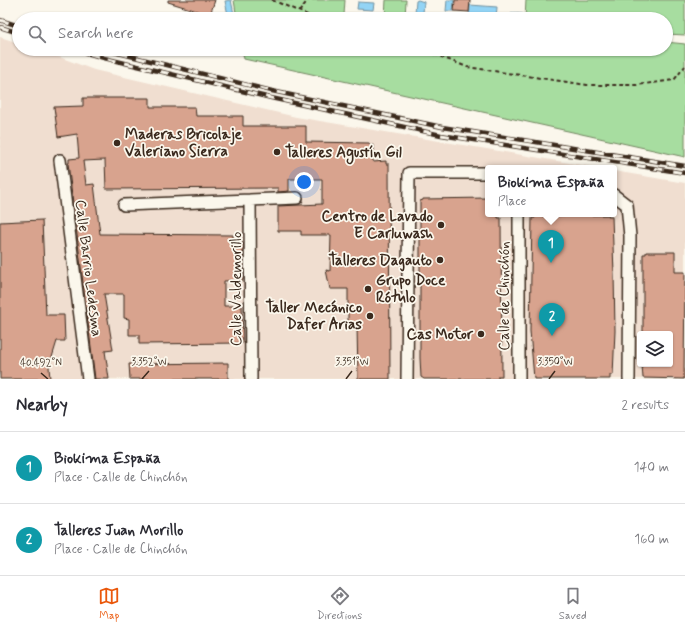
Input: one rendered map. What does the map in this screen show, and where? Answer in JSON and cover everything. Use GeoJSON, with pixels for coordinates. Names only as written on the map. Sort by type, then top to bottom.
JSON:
{"type":"FeatureCollection","features":[{"type":"Feature","properties":{"kind":"street","name":"Calle Barrio Ledesma"},"geometry":{"type":"LineString","coordinates":[[60,160],[88,379]]}},
{"type":"Feature","properties":{"kind":"street"},"geometry":{"type":"LineString","coordinates":[[407,379],[409,173],[485,173]]}},
{"type":"Feature","properties":{"kind":"street"},"geometry":{"type":"LineString","coordinates":[[617,197],[627,205],[630,236],[629,379]]}},
{"type":"Feature","properties":{"kind":"street"},"geometry":{"type":"LineString","coordinates":[[124,205],[297,198]]}},
{"type":"Feature","properties":{"kind":"street","name":"Calle Valdemorillo"},"geometry":{"type":"LineString","coordinates":[[250,200],[251,379]]}},
{"type":"Feature","properties":{"kind":"street","name":"Calle de Chinchón"},"geometry":{"type":"LineString","coordinates":[[519,217],[519,379]]}},
{"type":"Feature","properties":{"kind":"path"},"geometry":{"type":"LineString","coordinates":[[272,0],[299,12],[308,0]]}},
{"type":"Feature","properties":{"kind":"path"},"geometry":{"type":"LineString","coordinates":[[439,56],[466,67],[587,85],[637,85],[674,80],[685,66]]}},
{"type":"Feature","properties":{"kind":"shaded area"},"geometry":{"type":"Polygon","coordinates":[[[0,37],[12,41],[12,56],[57,56],[94,70],[296,117],[581,165],[485,165],[485,217],[617,217],[617,172],[685,183],[685,379],[0,379],[0,37]]]}},
{"type":"Feature","properties":{"kind":"green space"},"geometry":{"type":"Polygon","coordinates":[[[234,0],[345,0],[344,12],[236,12],[234,0]]]}},
{"type":"Feature","properties":{"kind":"green space"},"geometry":{"type":"Polygon","coordinates":[[[386,0],[406,0],[405,12],[385,12],[386,0]]]}},
{"type":"Feature","properties":{"kind":"green space"},"geometry":{"type":"Polygon","coordinates":[[[526,0],[685,0],[685,35],[673,34],[673,12],[525,12],[526,0]]]}},
{"type":"Feature","properties":{"kind":"green space"},"geometry":{"type":"Polygon","coordinates":[[[673,43],[685,44],[685,157],[244,59],[243,56],[673,56],[673,43]]]}},
{"type":"Feature","properties":{"kind":"water"},"geometry":{"type":"Polygon","coordinates":[[[231,0],[234,12],[227,12],[225,1],[231,0]]]}},
{"type":"Feature","properties":{"kind":"water"},"geometry":{"type":"Polygon","coordinates":[[[418,0],[424,2],[423,12],[415,12],[416,1],[418,0]]]}},
{"type":"Feature","properties":{"kind":"water"},"geometry":{"type":"Polygon","coordinates":[[[447,0],[454,0],[453,11],[446,11],[447,0]]]}},
{"type":"Feature","properties":{"kind":"water"},"geometry":{"type":"Polygon","coordinates":[[[358,2],[374,3],[373,10],[357,9],[358,2]]]}},
{"type":"Feature","properties":{"kind":"water"},"geometry":{"type":"Polygon","coordinates":[[[470,5],[497,7],[497,12],[470,12],[470,5]]]}},
{"type":"Feature","properties":{"kind":"building"},"geometry":{"type":"Polygon","coordinates":[[[168,0],[215,0],[211,12],[200,12],[168,2],[168,0]]]}},
{"type":"Feature","properties":{"kind":"building"},"geometry":{"type":"Polygon","coordinates":[[[455,0],[470,0],[469,12],[454,11],[455,0]]]}},
{"type":"Feature","properties":{"kind":"building"},"geometry":{"type":"Polygon","coordinates":[[[83,98],[150,98],[150,107],[195,107],[196,116],[243,116],[243,126],[306,126],[306,142],[369,143],[370,145],[373,145],[373,162],[386,161],[386,164],[389,164],[390,379],[358,379],[357,326],[348,326],[348,289],[330,289],[326,270],[330,271],[331,235],[301,235],[301,231],[278,231],[278,206],[322,204],[322,179],[289,179],[289,191],[278,192],[278,188],[106,189],[105,160],[83,161],[86,185],[94,184],[100,234],[233,235],[233,243],[243,243],[243,280],[224,281],[224,306],[242,306],[243,343],[139,344],[139,335],[129,335],[129,319],[124,318],[124,294],[104,294],[113,350],[105,351],[109,379],[95,379],[68,163],[69,159],[79,158],[77,134],[58,137],[54,107],[83,106],[83,98]]]}},
{"type":"Feature","properties":{"kind":"building"},"geometry":{"type":"Polygon","coordinates":[[[485,198],[485,217],[501,218],[502,376],[498,376],[498,379],[424,379],[421,377],[420,201],[423,199],[485,198]]]}},
{"type":"Feature","properties":{"kind":"building"},"geometry":{"type":"Polygon","coordinates":[[[612,217],[615,331],[613,375],[610,375],[610,379],[534,379],[530,331],[532,218],[612,217]]]}},
{"type":"Feature","properties":{"kind":"building"},"geometry":{"type":"Polygon","coordinates":[[[42,220],[46,315],[64,315],[65,341],[57,341],[49,367],[50,379],[0,379],[0,222],[42,220]]]}},
{"type":"Feature","properties":{"kind":"building"},"geometry":{"type":"Polygon","coordinates":[[[646,252],[675,252],[675,272],[685,272],[684,379],[643,378],[642,367],[673,367],[673,331],[643,331],[643,254],[646,254],[646,252]]]}},
{"type":"Feature","properties":{"kind":"building"},"geometry":{"type":"Polygon","coordinates":[[[228,363],[228,379],[130,379],[129,364],[228,363]]]}},
{"type":"Feature","properties":{"kind":"railway"},"geometry":{"type":"LineString","coordinates":[[0,20],[12,24]]}},
{"type":"Feature","properties":{"kind":"railway"},"geometry":{"type":"LineString","coordinates":[[0,27],[12,31]]}},
{"type":"Feature","properties":{"kind":"railway"},"geometry":{"type":"LineString","coordinates":[[97,56],[271,98],[441,135],[685,173]]}},
{"type":"Feature","properties":{"kind":"railway"},"geometry":{"type":"LineString","coordinates":[[130,56],[272,91],[442,127],[685,166]]}},
{"type":"Feature","properties":{"kind":"place","name":"Maderas Bricolaje Valeriano Sierra"},"geometry":{"type":"Point","coordinates":[117,143]}},
{"type":"Feature","properties":{"kind":"place","name":"Talleres Agustín Gil"},"geometry":{"type":"Point","coordinates":[277,152]}},
{"type":"Feature","properties":{"kind":"place","name":"Centro de Lavado E Carluwash"},"geometry":{"type":"Point","coordinates":[441,225]}},
{"type":"Feature","properties":{"kind":"place","name":"Talleres Dagauto"},"geometry":{"type":"Point","coordinates":[440,260]}},
{"type":"Feature","properties":{"kind":"place","name":"Biokima España"},"geometry":{"type":"Point","coordinates":[551,263]}},
{"type":"Feature","properties":{"kind":"place","name":"Grupo Doce Rótulo"},"geometry":{"type":"Point","coordinates":[368,289]}},
{"type":"Feature","properties":{"kind":"place","name":"Taller Mecánico Dafer Arias"},"geometry":{"type":"Point","coordinates":[370,316]}},
{"type":"Feature","properties":{"kind":"place","name":"Cas Motor"},"geometry":{"type":"Point","coordinates":[481,334]}},
{"type":"Feature","properties":{"kind":"place","name":"Talleres Juan Morillo"},"geometry":{"type":"Point","coordinates":[552,336]}}]}
